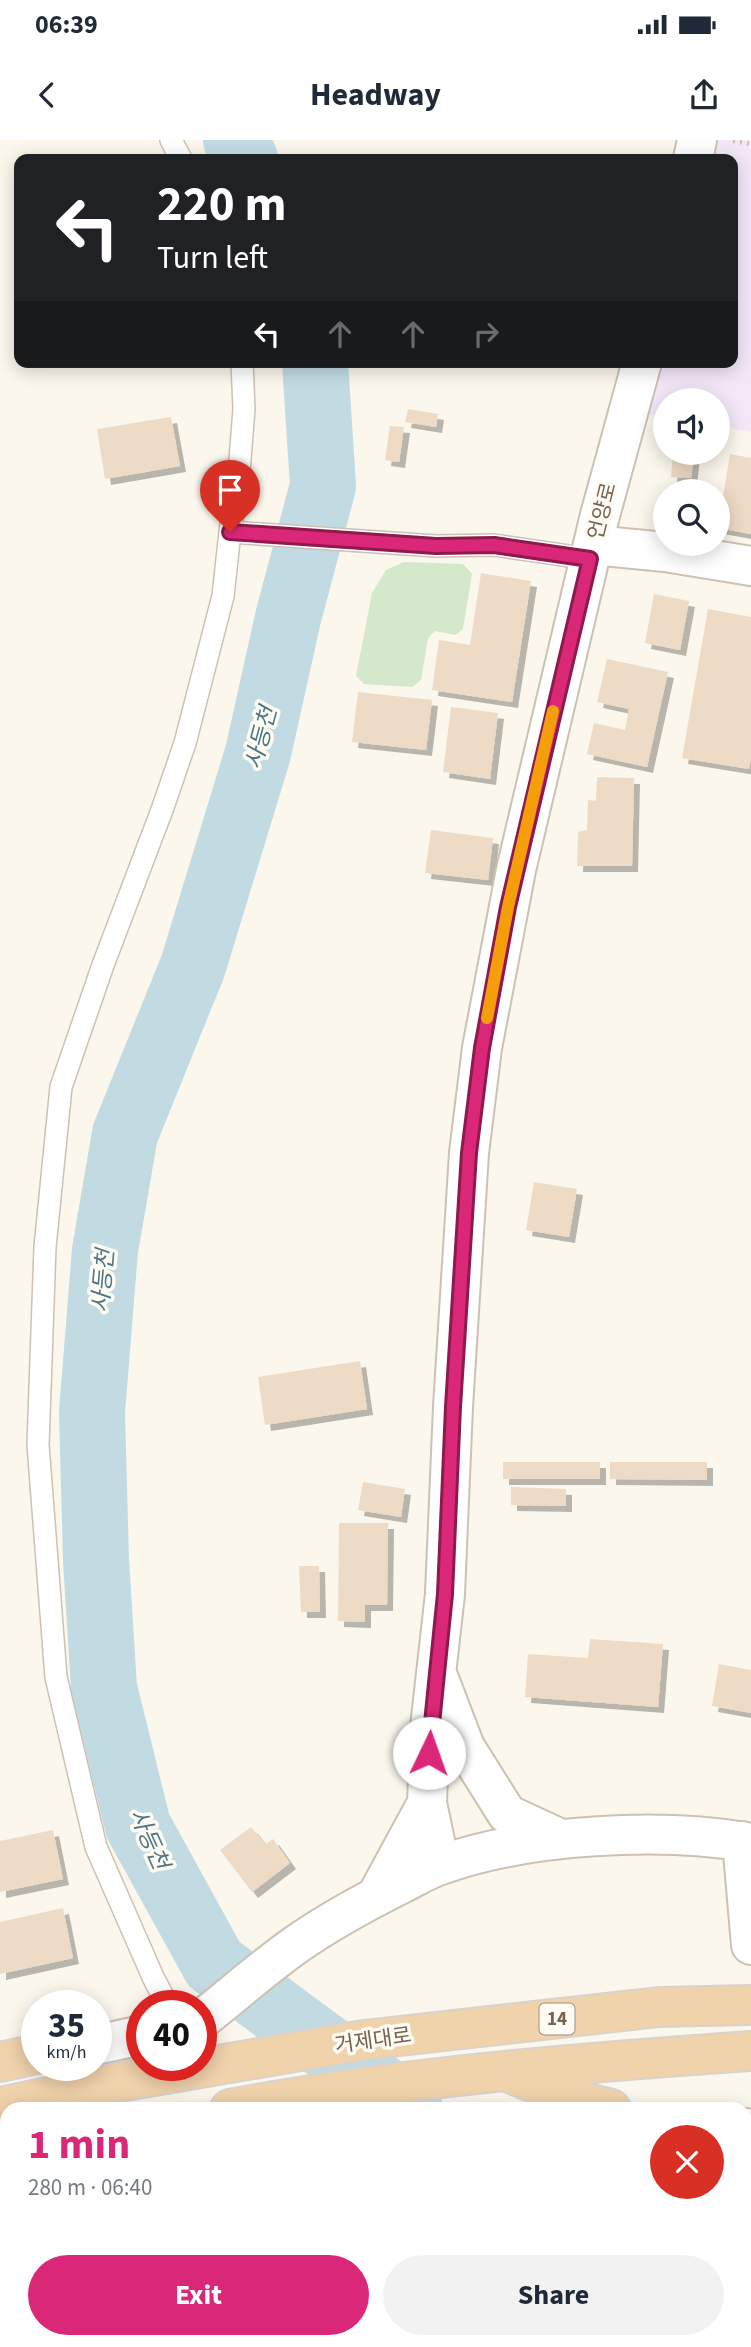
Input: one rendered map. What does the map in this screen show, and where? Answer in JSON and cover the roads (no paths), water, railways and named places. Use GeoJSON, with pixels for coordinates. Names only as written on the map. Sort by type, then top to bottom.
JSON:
{"type":"FeatureCollection","features":[{"type":"Feature","properties":{"kind":"highway","name":"거제대로"},"geometry":{"type":"LineString","coordinates":[[24,2102],[124,2081],[364,2040],[659,2007],[751,2005]]}},
{"type":"Feature","properties":{"kind":"highway","name":"14"},"geometry":{"type":"LineString","coordinates":[[308,2101],[453,2076],[751,2051]]}},
{"type":"Feature","properties":{"kind":"highway"},"geometry":{"type":"LineString","coordinates":[[0,2062],[21,2057]]}},
{"type":"Feature","properties":{"kind":"highway"},"geometry":{"type":"LineString","coordinates":[[505,2071],[554,2092],[588,2102]]}},
{"type":"Feature","properties":{"kind":"street","name":"언양로"},"geometry":{"type":"LineString","coordinates":[[440,1865],[428,1803],[430,1727],[445,1594],[453,1407],[469,1153],[482,1048],[508,907],[592,552],[640,368]]}},
{"type":"Feature","properties":{"kind":"street"},"geometry":{"type":"LineString","coordinates":[[592,552],[665,552],[751,566]]}},
{"type":"Feature","properties":{"kind":"street"},"geometry":{"type":"LineString","coordinates":[[436,1672],[465,1747],[508,1814],[561,1839]]}},
{"type":"Feature","properties":{"kind":"street"},"geometry":{"type":"LineString","coordinates":[[376,1896],[428,1803]]}},
{"type":"Feature","properties":{"kind":"street"},"geometry":{"type":"LineString","coordinates":[[217,2007],[297,1944],[376,1896],[440,1865],[510,1847],[561,1839],[637,1836],[725,1838],[747,1842],[751,1945]]}},
{"type":"Feature","properties":{"kind":"lane"},"geometry":{"type":"LineString","coordinates":[[160,1990],[96,1847],[56,1677],[38,1445],[45,1247],[61,1087],[185,743],[223,596],[239,472],[244,409],[242,368]]}},
{"type":"Feature","properties":{"kind":"lane"},"geometry":{"type":"LineString","coordinates":[[230,532],[436,546],[494,545],[592,552]]}},
{"type":"Feature","properties":{"kind":"waterway","name":"사등천"},"geometry":{"type":"LineString","coordinates":[[236,140],[243,154]]}},
{"type":"Feature","properties":{"kind":"waterway","name":"사등천"},"geometry":{"type":"LineString","coordinates":[[315,368],[323,486],[288,618],[258,753],[193,966],[125,1134],[105,1250],[92,1412],[96,1560],[104,1688],[138,1826],[214,1964],[401,2102]]}}]}
